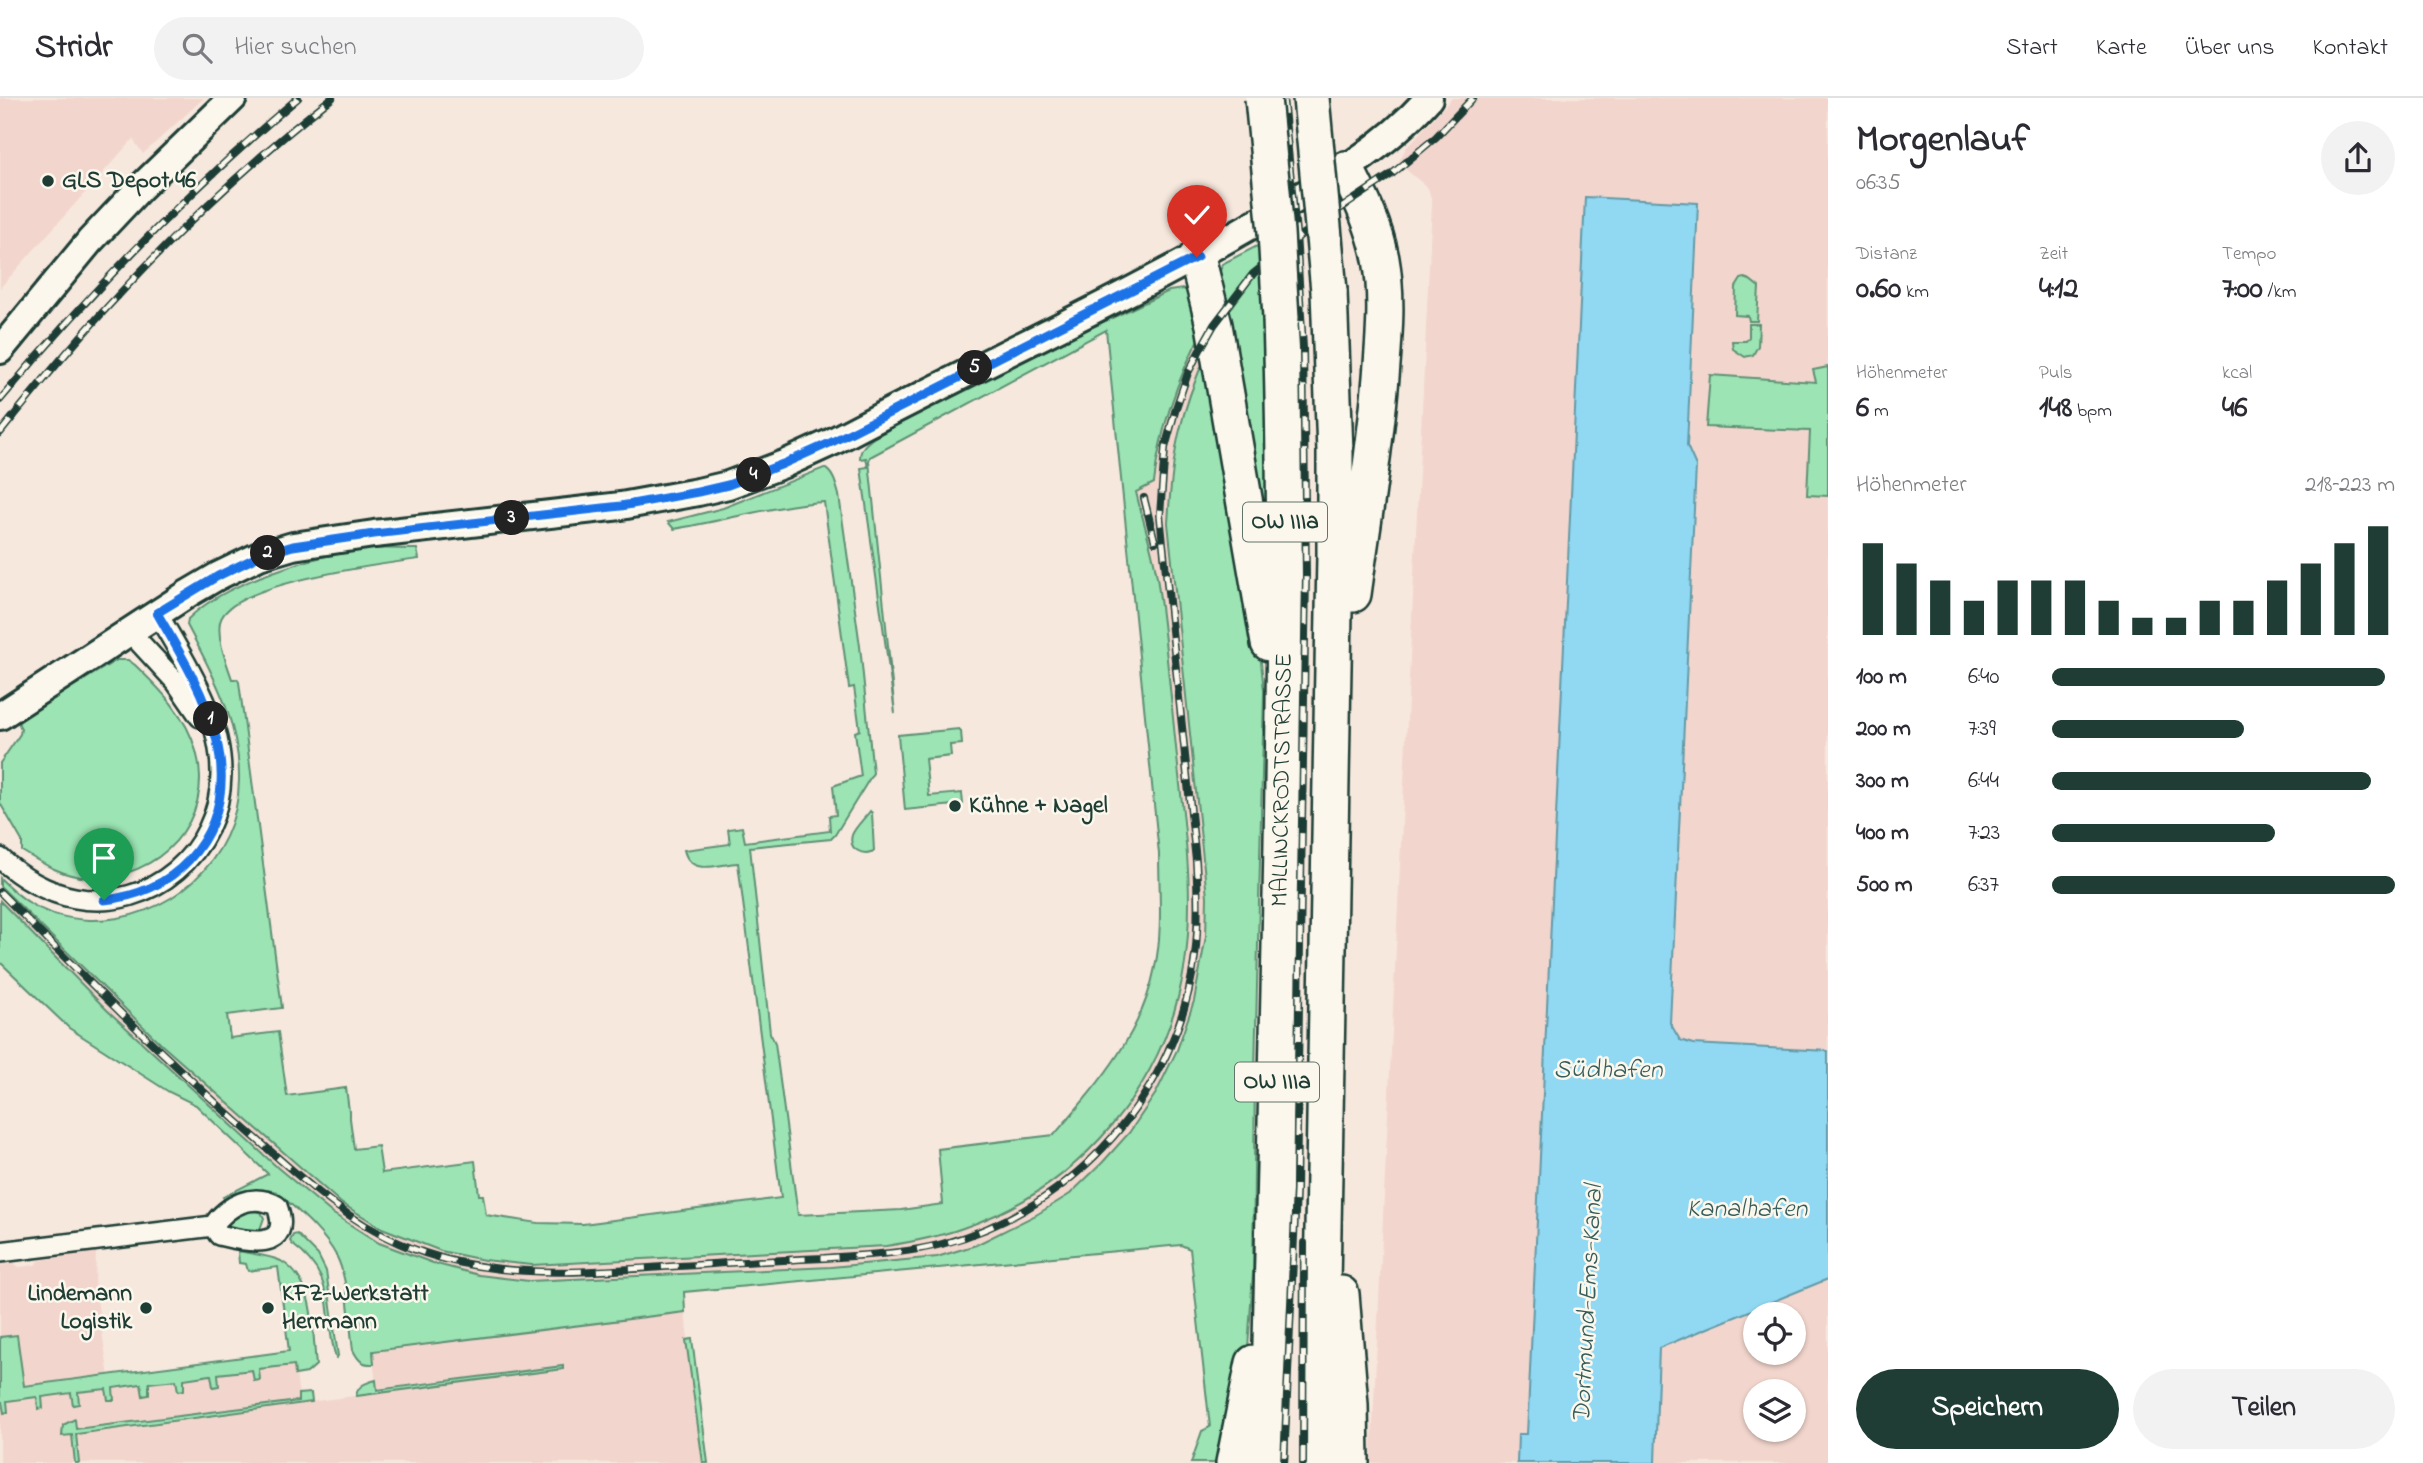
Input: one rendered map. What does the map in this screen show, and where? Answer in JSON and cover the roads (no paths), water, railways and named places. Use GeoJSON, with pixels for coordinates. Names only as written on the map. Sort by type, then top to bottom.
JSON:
{"type":"FeatureCollection","features":[{"type":"Feature","properties":{"kind":"highway","name":"MALLINCKRODTSTRASSE"},"geometry":{"type":"LineString","coordinates":[[1262,98],[1276,232],[1286,452],[1284,725],[1268,1463]]}},
{"type":"Feature","properties":{"kind":"highway","name":"MALLINCKRODTSTRASSE"},"geometry":{"type":"LineString","coordinates":[[1311,98],[1329,291],[1335,452],[1321,1342],[1322,1463]]}},
{"type":"Feature","properties":{"kind":"highway"},"geometry":{"type":"LineString","coordinates":[[1332,729],[1371,470],[1385,302],[1377,242],[1346,169]]}},
{"type":"Feature","properties":{"kind":"highway"},"geometry":{"type":"LineString","coordinates":[[1197,257],[1214,325],[1284,725]]}},
{"type":"Feature","properties":{"kind":"highway"},"geometry":{"type":"LineString","coordinates":[[1326,1130],[1337,1229],[1350,1405],[1351,1463]]}},
{"type":"Feature","properties":{"kind":"highway"},"geometry":{"type":"LineString","coordinates":[[1234,1463],[1255,1353],[1273,1292]]}},
{"type":"Feature","properties":{"kind":"street"},"geometry":{"type":"LineString","coordinates":[[0,350],[98,232],[233,98]]}},
{"type":"Feature","properties":{"kind":"street"},"geometry":{"type":"LineString","coordinates":[[0,716],[157,613],[218,576],[259,556],[293,546],[386,533],[621,506],[728,485],[783,464],[832,442],[1197,257],[1346,169],[1381,144],[1429,98]]}},
{"type":"Feature","properties":{"kind":"street"},"geometry":{"type":"LineString","coordinates":[[0,859],[41,887],[74,898],[118,899],[147,890],[182,867],[202,844],[219,802],[222,774],[219,751],[206,704],[157,613]]}},
{"type":"Feature","properties":{"kind":"street"},"geometry":{"type":"LineString","coordinates":[[129,631],[189,698],[219,751]]}},
{"type":"Feature","properties":{"kind":"street"},"geometry":{"type":"LineString","coordinates":[[0,1252],[213,1226]]}},
{"type":"Feature","properties":{"kind":"water","name":"Südhafen"},"geometry":{"type":"Polygon","coordinates":[[[1585,197],[1698,203],[1687,446],[1696,466],[1670,1023],[1680,1040],[1693,1044],[1828,1051],[1828,1279],[1772,1302],[1743,1302],[1743,1314],[1659,1348],[1655,1463],[1517,1463],[1518,1434],[1527,1434],[1585,197]]]}},
{"type":"Feature","properties":{"kind":"railway"},"geometry":{"type":"LineString","coordinates":[[0,400],[142,243],[218,169],[298,98]]}},
{"type":"Feature","properties":{"kind":"railway"},"geometry":{"type":"LineString","coordinates":[[0,433],[76,342],[156,256],[241,174],[332,98]]}},
{"type":"Feature","properties":{"kind":"railway"},"geometry":{"type":"LineString","coordinates":[[1283,98],[1296,233],[1303,348],[1306,575],[1296,1191],[1284,1463]]}},
{"type":"Feature","properties":{"kind":"railway"},"geometry":{"type":"LineString","coordinates":[[0,892],[155,1046],[304,1180],[378,1233],[435,1256],[471,1265],[546,1272],[884,1254],[942,1244],[990,1227],[1035,1203],[1076,1173],[1112,1138],[1143,1098],[1167,1053],[1185,1006],[1195,956],[1198,908],[1196,861],[1160,515],[1165,448],[1188,373],[1214,325],[1253,274],[1301,235],[1392,174],[1436,137],[1473,98]]}},
{"type":"Feature","properties":{"kind":"railway"},"geometry":{"type":"LineString","coordinates":[[1144,498],[1155,542]]}},
{"type":"Feature","properties":{"kind":"railway"},"geometry":{"type":"LineString","coordinates":[[1303,1463],[1304,1243]]}},
{"type":"Feature","properties":{"kind":"place","name":"GLS Depot 46"},"geometry":{"type":"Point","coordinates":[48,181]}},
{"type":"Feature","properties":{"kind":"place","name":"Kühne + Nagel"},"geometry":{"type":"Point","coordinates":[955,806]}},
{"type":"Feature","properties":{"kind":"place","name":"Lindemann Logistik"},"geometry":{"type":"Point","coordinates":[146,1308]}},
{"type":"Feature","properties":{"kind":"place","name":"KFZ-Werkstatt Herrmann"},"geometry":{"type":"Point","coordinates":[268,1308]}},
{"type":"Feature","properties":{"kind":"water label","name":"Kanalhafen"},"geometry":{"type":"Point","coordinates":[1747,1210]}},
{"type":"Feature","properties":{"kind":"water label","name":"Dortmund-Ems-Kanal"},"geometry":{"type":"Point","coordinates":[1589,1304]}}]}
